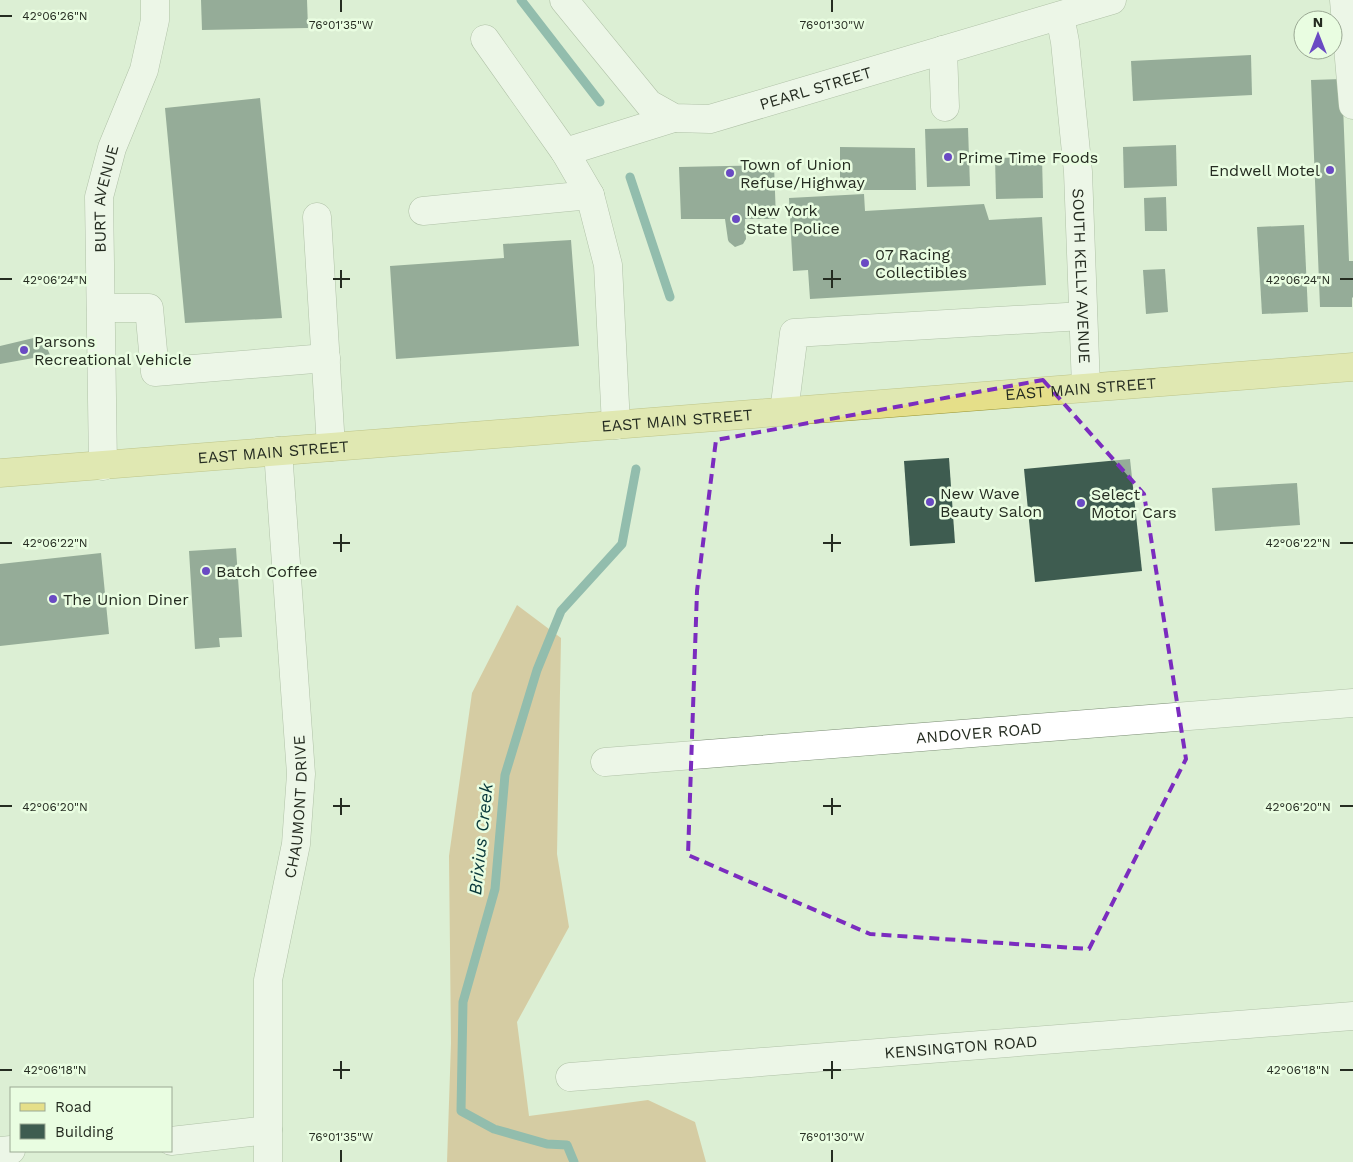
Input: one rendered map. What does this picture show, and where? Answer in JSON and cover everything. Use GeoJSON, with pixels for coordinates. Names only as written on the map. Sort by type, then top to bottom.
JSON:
{"type":"FeatureCollection","features":[{"type":"Feature","properties":{"kind":"main road","name":"EAST MAIN STREET"},"geometry":{"type":"LineString","coordinates":[[0,473],[1353,367]]}},
{"type":"Feature","properties":{"kind":"street","name":"BURT AVENUE"},"geometry":{"type":"LineString","coordinates":[[103,466],[99,197],[112,148],[144,70],[156,20],[155,0]]}},
{"type":"Feature","properties":{"kind":"street","name":"PEARL STREET"},"geometry":{"type":"LineString","coordinates":[[564,0],[649,104],[674,118],[710,119],[1112,0]]}},
{"type":"Feature","properties":{"kind":"street"},"geometry":{"type":"LineString","coordinates":[[1344,0],[1353,105]]}},
{"type":"Feature","properties":{"kind":"street","name":"SOUTH KELLY AVENUE"},"geometry":{"type":"LineString","coordinates":[[1060,16],[1065,42],[1078,172],[1086,387]]}},
{"type":"Feature","properties":{"kind":"street"},"geometry":{"type":"LineString","coordinates":[[485,39],[565,152],[590,194],[608,265],[616,425]]}},
{"type":"Feature","properties":{"kind":"street"},"geometry":{"type":"LineString","coordinates":[[943,50],[945,107]]}},
{"type":"Feature","properties":{"kind":"street"},"geometry":{"type":"LineString","coordinates":[[565,152],[674,118]]}},
{"type":"Feature","properties":{"kind":"street"},"geometry":{"type":"LineString","coordinates":[[423,211],[590,194]]}},
{"type":"Feature","properties":{"kind":"street"},"geometry":{"type":"LineString","coordinates":[[317,217],[331,446]]}},
{"type":"Feature","properties":{"kind":"street"},"geometry":{"type":"LineString","coordinates":[[101,308],[149,308],[155,372],[326,358]]}},
{"type":"Feature","properties":{"kind":"street"},"geometry":{"type":"LineString","coordinates":[[784,412],[794,333],[1083,316]]}},
{"type":"Feature","properties":{"kind":"street","name":"CHAUMONT DRIVE"},"geometry":{"type":"LineString","coordinates":[[268,1162],[268,980],[296,844],[301,774],[278,451]]}},
{"type":"Feature","properties":{"kind":"street","name":"ANDOVER ROAD"},"geometry":{"type":"LineString","coordinates":[[605,762],[1353,703]]}},
{"type":"Feature","properties":{"kind":"street","name":"KENSINGTON ROAD"},"geometry":{"type":"LineString","coordinates":[[570,1077],[1353,1016]]}},
{"type":"Feature","properties":{"kind":"street"},"geometry":{"type":"LineString","coordinates":[[172,1141],[268,1130]]}},
{"type":"Feature","properties":{"kind":"highlighted area"},"geometry":{"type":"Polygon","coordinates":[[[1043,380],[1144,494],[1186,759],[1089,949],[870,934],[688,855],[697,591],[716,440],[1043,380]]]}},
{"type":"Feature","properties":{"kind":"shaded area"},"geometry":{"type":"Polygon","coordinates":[[[517,605],[561,638],[557,854],[569,927],[517,1022],[529,1116],[648,1100],[695,1122],[706,1162],[447,1162],[451,1043],[449,856],[472,693],[517,605]]]}},
{"type":"Feature","properties":{"kind":"building"},"geometry":{"type":"Polygon","coordinates":[[[201,0],[307,0],[308,28],[202,30],[201,0]]]}},
{"type":"Feature","properties":{"kind":"building"},"geometry":{"type":"Polygon","coordinates":[[[1251,55],[1252,95],[1133,101],[1131,61],[1251,55]]]}},
{"type":"Feature","properties":{"kind":"building","name":"Endwell Motel"},"geometry":{"type":"Polygon","coordinates":[[[1342,79],[1349,261],[1353,261],[1353,297],[1352,307],[1320,307],[1311,80],[1342,79]]]}},
{"type":"Feature","properties":{"kind":"building"},"geometry":{"type":"Polygon","coordinates":[[[260,98],[282,318],[185,323],[165,108],[260,98]]]}},
{"type":"Feature","properties":{"kind":"building","name":"Prime Time Foods"},"geometry":{"type":"Polygon","coordinates":[[[968,128],[970,186],[927,187],[925,129],[968,128]]]}},
{"type":"Feature","properties":{"kind":"building"},"geometry":{"type":"Polygon","coordinates":[[[1176,145],[1177,186],[1124,188],[1123,147],[1176,145]]]}},
{"type":"Feature","properties":{"kind":"building"},"geometry":{"type":"Polygon","coordinates":[[[840,147],[915,148],[916,190],[840,190],[840,147]]]}},
{"type":"Feature","properties":{"kind":"building"},"geometry":{"type":"Polygon","coordinates":[[[1042,157],[1043,198],[996,199],[995,158],[1042,157]]]}},
{"type":"Feature","properties":{"kind":"building"},"geometry":{"type":"Polygon","coordinates":[[[774,165],[776,219],[745,219],[746,239],[743,244],[735,247],[729,242],[725,219],[681,219],[679,167],[774,165]]]}},
{"type":"Feature","properties":{"kind":"building"},"geometry":{"type":"Polygon","coordinates":[[[864,194],[865,211],[984,204],[989,220],[1042,217],[1046,285],[810,299],[808,270],[793,271],[789,198],[864,194]]]}},
{"type":"Feature","properties":{"kind":"building"},"geometry":{"type":"Polygon","coordinates":[[[1166,197],[1167,231],[1145,231],[1144,198],[1166,197]]]}},
{"type":"Feature","properties":{"kind":"building"},"geometry":{"type":"Polygon","coordinates":[[[1304,225],[1308,312],[1262,314],[1257,227],[1304,225]]]}},
{"type":"Feature","properties":{"kind":"building"},"geometry":{"type":"Polygon","coordinates":[[[571,240],[579,346],[396,359],[390,266],[504,258],[503,244],[571,240]]]}},
{"type":"Feature","properties":{"kind":"building"},"geometry":{"type":"Polygon","coordinates":[[[1165,269],[1168,312],[1146,314],[1143,270],[1165,269]]]}},
{"type":"Feature","properties":{"kind":"building","name":"Parsons Recreational Vehicle"},"geometry":{"type":"Polygon","coordinates":[[[42,336],[50,355],[0,364],[0,346],[42,336]]]}},
{"type":"Feature","properties":{"kind":"building","name":"New Wave Beauty Salon"},"geometry":{"type":"Polygon","coordinates":[[[949,458],[955,543],[910,546],[904,461],[949,458]]]}},
{"type":"Feature","properties":{"kind":"building","name":"Select Motor Cars"},"geometry":{"type":"Polygon","coordinates":[[[1130,459],[1142,571],[1035,582],[1024,469],[1130,459]]]}},
{"type":"Feature","properties":{"kind":"building"},"geometry":{"type":"Polygon","coordinates":[[[1297,483],[1300,525],[1215,531],[1212,488],[1297,483]]]}},
{"type":"Feature","properties":{"kind":"building"},"geometry":{"type":"Polygon","coordinates":[[[236,548],[242,637],[219,638],[220,647],[195,649],[189,551],[236,548]]]}},
{"type":"Feature","properties":{"kind":"building","name":"The Union Diner"},"geometry":{"type":"Polygon","coordinates":[[[101,553],[109,634],[0,646],[0,564],[101,553]]]}},
{"type":"Feature","properties":{"kind":"waterway","name":"Brixius Creek"},"geometry":{"type":"LineString","coordinates":[[521,0],[600,102]]}},
{"type":"Feature","properties":{"kind":"waterway","name":"Brixius Creek"},"geometry":{"type":"LineString","coordinates":[[630,177],[670,297]]}},
{"type":"Feature","properties":{"kind":"waterway","name":"Brixius Creek"},"geometry":{"type":"LineString","coordinates":[[574,1162],[567,1145],[547,1144],[494,1129],[461,1111],[463,1002],[495,889],[505,775],[537,670],[561,611],[622,544],[636,469]]}},
{"type":"Feature","properties":{"kind":"place","name":"Prime Time Foods"},"geometry":{"type":"Point","coordinates":[948,157]}},
{"type":"Feature","properties":{"kind":"place","name":"Endwell Motel"},"geometry":{"type":"Point","coordinates":[1330,170]}},
{"type":"Feature","properties":{"kind":"place","name":"Town of Union Refuse/Highway"},"geometry":{"type":"Point","coordinates":[730,173]}},
{"type":"Feature","properties":{"kind":"place","name":"New York State Police"},"geometry":{"type":"Point","coordinates":[736,219]}},
{"type":"Feature","properties":{"kind":"place","name":"07 Racing Collectibles"},"geometry":{"type":"Point","coordinates":[865,263]}},
{"type":"Feature","properties":{"kind":"place","name":"Parsons Recreational Vehicle"},"geometry":{"type":"Point","coordinates":[24,350]}},
{"type":"Feature","properties":{"kind":"place","name":"New Wave Beauty Salon"},"geometry":{"type":"Point","coordinates":[930,502]}},
{"type":"Feature","properties":{"kind":"place","name":"Select Motor Cars"},"geometry":{"type":"Point","coordinates":[1081,503]}},
{"type":"Feature","properties":{"kind":"place","name":"Batch Coffee"},"geometry":{"type":"Point","coordinates":[206,571]}},
{"type":"Feature","properties":{"kind":"place","name":"The Union Diner"},"geometry":{"type":"Point","coordinates":[53,599]}}]}
